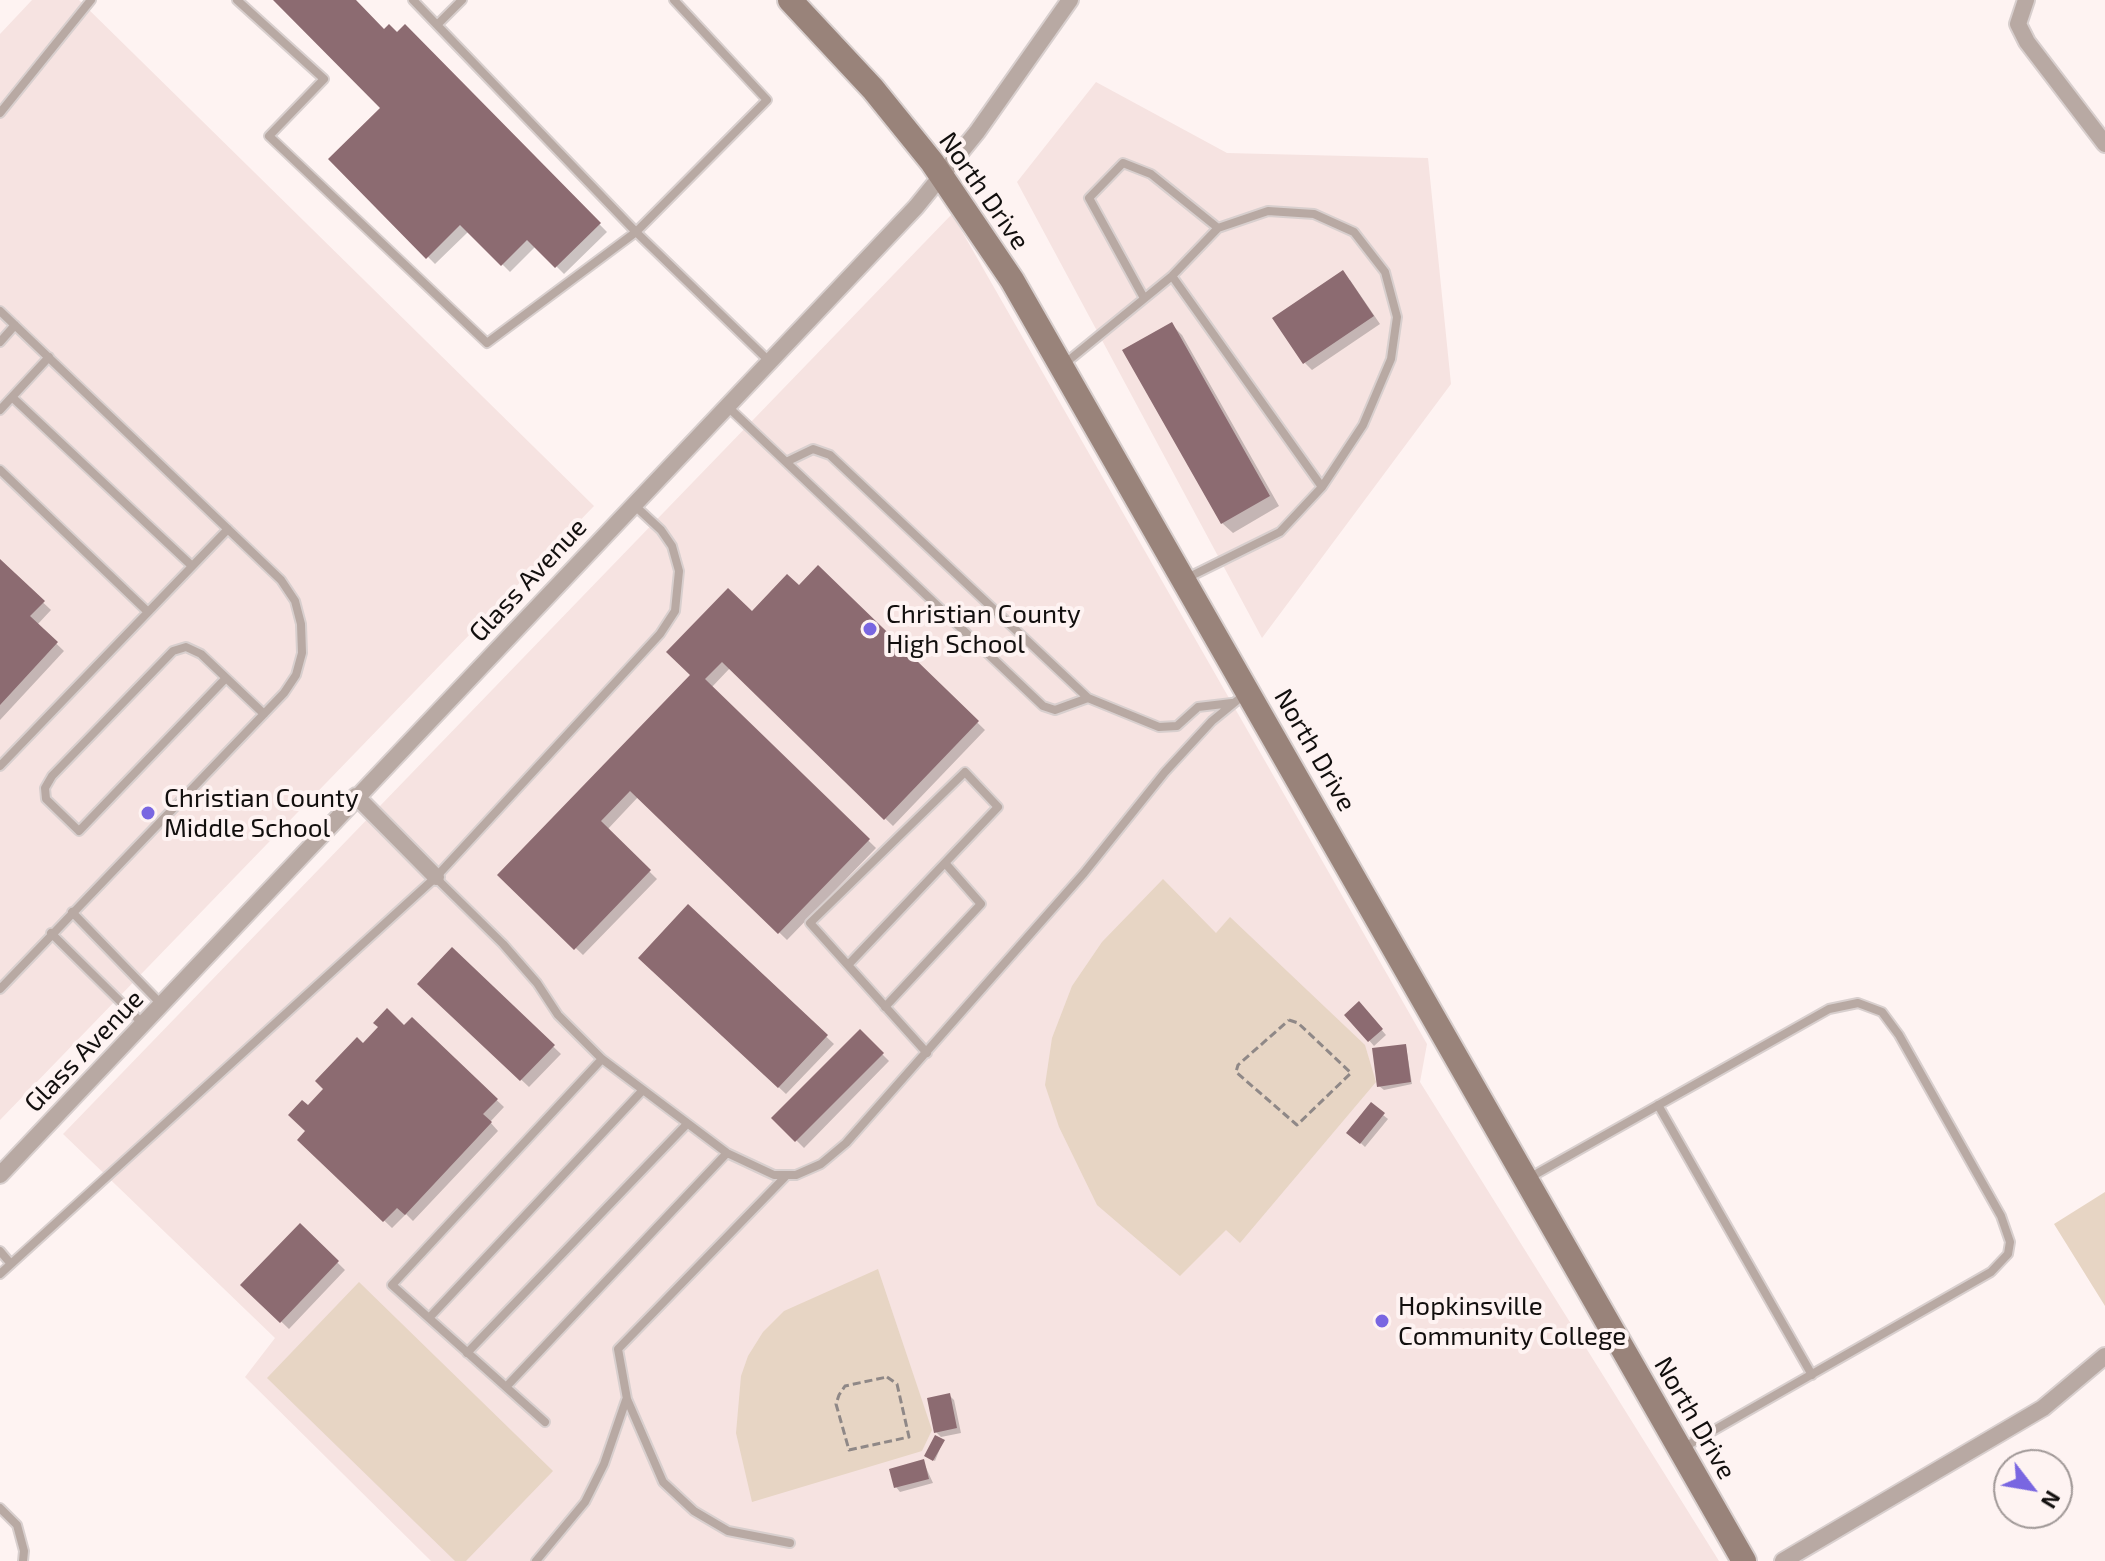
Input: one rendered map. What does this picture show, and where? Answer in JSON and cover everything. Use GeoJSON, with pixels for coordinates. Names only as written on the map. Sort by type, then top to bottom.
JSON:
{"type":"FeatureCollection","features":[{"type":"Feature","properties":{"kind":"main road","name":"North Drive"},"geometry":{"type":"LineString","coordinates":[[790,0],[873,89],[942,176],[1012,280],[1184,579],[1241,697],[1527,1180],[1744,1561]]}},
{"type":"Feature","properties":{"kind":"street","name":"Glass Avenue"},"geometry":{"type":"LineString","coordinates":[[0,1175],[770,362],[942,176],[1070,0]]}},
{"type":"Feature","properties":{"kind":"street"},"geometry":{"type":"LineString","coordinates":[[2026,0],[2018,24],[2027,42],[2105,144]]}},
{"type":"Feature","properties":{"kind":"street"},"geometry":{"type":"LineString","coordinates":[[356,796],[436,877]]}},
{"type":"Feature","properties":{"kind":"street"},"geometry":{"type":"LineString","coordinates":[[1783,1561],[2043,1408],[2105,1356]]}},
{"type":"Feature","properties":{"kind":"lane"},"geometry":{"type":"LineString","coordinates":[[0,113],[91,0]]}},
{"type":"Feature","properties":{"kind":"lane"},"geometry":{"type":"LineString","coordinates":[[237,0],[324,79],[269,136],[487,343],[636,232],[767,100],[674,0]]}},
{"type":"Feature","properties":{"kind":"lane"},"geometry":{"type":"LineString","coordinates":[[437,25],[462,0]]}},
{"type":"Feature","properties":{"kind":"lane"},"geometry":{"type":"LineString","coordinates":[[417,1],[636,232],[770,362]]}},
{"type":"Feature","properties":{"kind":"lane"},"geometry":{"type":"LineString","coordinates":[[1144,298],[1089,198],[1123,163],[1151,174],[1218,228]]}},
{"type":"Feature","properties":{"kind":"lane"},"geometry":{"type":"LineString","coordinates":[[1061,366],[1172,276],[1218,228],[1268,211],[1314,214],[1354,232],[1385,272],[1397,317],[1391,359],[1363,425],[1322,487],[1280,532],[1184,579]]}},
{"type":"Feature","properties":{"kind":"lane"},"geometry":{"type":"LineString","coordinates":[[1172,276],[1322,487]]}},
{"type":"Feature","properties":{"kind":"lane"},"geometry":{"type":"LineString","coordinates":[[0,311],[281,580],[295,601],[301,624],[302,653],[296,675],[264,714],[0,989]]}},
{"type":"Feature","properties":{"kind":"lane"},"geometry":{"type":"LineString","coordinates":[[0,342],[15,325]]}},
{"type":"Feature","properties":{"kind":"lane"},"geometry":{"type":"LineString","coordinates":[[0,410],[49,357]]}},
{"type":"Feature","properties":{"kind":"lane"},"geometry":{"type":"LineString","coordinates":[[12,397],[192,566]]}},
{"type":"Feature","properties":{"kind":"lane"},"geometry":{"type":"LineString","coordinates":[[727,406],[1043,706],[1055,710],[1088,698]]}},
{"type":"Feature","properties":{"kind":"lane"},"geometry":{"type":"LineString","coordinates":[[786,462],[813,449],[830,455],[1088,698],[1159,727],[1177,726],[1198,707],[1241,697]]}},
{"type":"Feature","properties":{"kind":"lane"},"geometry":{"type":"LineString","coordinates":[[0,470],[148,612]]}},
{"type":"Feature","properties":{"kind":"lane"},"geometry":{"type":"LineString","coordinates":[[0,1274],[436,877],[660,634],[675,611],[680,584],[672,546],[661,530],[633,504]]}},
{"type":"Feature","properties":{"kind":"lane"},"geometry":{"type":"LineString","coordinates":[[0,766],[228,529]]}},
{"type":"Feature","properties":{"kind":"lane"},"geometry":{"type":"LineString","coordinates":[[226,678],[79,831],[46,799],[45,788],[52,776],[173,651],[186,647],[201,654],[264,714]]}},
{"type":"Feature","properties":{"kind":"lane"},"geometry":{"type":"LineString","coordinates":[[790,1543],[728,1531],[694,1511],[663,1482],[627,1399],[618,1349],[785,1177],[821,1164],[846,1143],[1084,873],[1165,772],[1241,697]]}},
{"type":"Feature","properties":{"kind":"lane"},"geometry":{"type":"LineString","coordinates":[[848,965],[998,807],[965,772],[810,923],[927,1053]]}},
{"type":"Feature","properties":{"kind":"lane"},"geometry":{"type":"LineString","coordinates":[[885,1007],[981,904],[945,863]]}},
{"type":"Feature","properties":{"kind":"lane"},"geometry":{"type":"LineString","coordinates":[[436,877],[503,944],[537,983],[558,1015],[602,1059],[727,1153],[785,1177]]}},
{"type":"Feature","properties":{"kind":"lane"},"geometry":{"type":"LineString","coordinates":[[72,912],[161,1005]]}},
{"type":"Feature","properties":{"kind":"lane"},"geometry":{"type":"LineString","coordinates":[[51,933],[143,1024]]}},
{"type":"Feature","properties":{"kind":"lane"},"geometry":{"type":"LineString","coordinates":[[1527,1180],[1829,1009],[1844,1004],[1871,1005],[1882,1012],[1899,1035],[2001,1216],[2010,1242],[2008,1254],[1991,1272],[1680,1449]]}},
{"type":"Feature","properties":{"kind":"lane"},"geometry":{"type":"LineString","coordinates":[[545,1422],[392,1285],[602,1059]]}},
{"type":"Feature","properties":{"kind":"lane"},"geometry":{"type":"LineString","coordinates":[[429,1318],[642,1091]]}},
{"type":"Feature","properties":{"kind":"lane"},"geometry":{"type":"LineString","coordinates":[[1658,1105],[1812,1375]]}},
{"type":"Feature","properties":{"kind":"lane"},"geometry":{"type":"LineString","coordinates":[[467,1353],[686,1125]]}},
{"type":"Feature","properties":{"kind":"lane"},"geometry":{"type":"LineString","coordinates":[[506,1387],[727,1153]]}},
{"type":"Feature","properties":{"kind":"lane"},"geometry":{"type":"LineString","coordinates":[[0,1251],[11,1264]]}},
{"type":"Feature","properties":{"kind":"lane"},"geometry":{"type":"LineString","coordinates":[[536,1561],[585,1502],[604,1464],[627,1399]]}},
{"type":"Feature","properties":{"kind":"lane"},"geometry":{"type":"LineString","coordinates":[[0,1508],[17,1525],[23,1561]]}},
{"type":"Feature","properties":{"kind":"path"},"geometry":{"type":"LineString","coordinates":[[1289,1020],[1298,1023],[1350,1069],[1350,1077],[1297,1125],[1237,1077],[1236,1072],[1238,1065],[1289,1020]]}},
{"type":"Feature","properties":{"kind":"path"},"geometry":{"type":"LineString","coordinates":[[893,1378],[909,1430],[909,1437],[903,1441],[849,1450],[836,1404],[839,1395],[845,1386],[893,1378]]}},
{"type":"Feature","properties":{"kind":"shaded area","name":"Christian County Middle School"},"geometry":{"type":"Polygon","coordinates":[[[32,0],[79,0],[594,506],[0,1120],[0,34],[32,0]]]}},
{"type":"Feature","properties":{"kind":"shaded area"},"geometry":{"type":"Polygon","coordinates":[[[1096,82],[1227,153],[1428,158],[1451,384],[1262,638],[1017,182],[1096,82]]]}},
{"type":"Feature","properties":{"kind":"shaded area","name":"Christian County High School"},"geometry":{"type":"Polygon","coordinates":[[[952,214],[1427,1044],[1420,1082],[1719,1561],[431,1561],[245,1377],[275,1338],[63,1134],[952,214]]]}},
{"type":"Feature","properties":{"kind":"shaded area"},"geometry":{"type":"Polygon","coordinates":[[[1163,879],[1216,933],[1230,917],[1365,1045],[1376,1082],[1240,1243],[1226,1230],[1180,1276],[1097,1205],[1059,1127],[1045,1085],[1052,1038],[1072,986],[1102,942],[1163,879]]]}},
{"type":"Feature","properties":{"kind":"shaded area"},"geometry":{"type":"Polygon","coordinates":[[[2105,1192],[2105,1306],[2054,1224],[2105,1192]]]}},
{"type":"Feature","properties":{"kind":"shaded area"},"geometry":{"type":"Polygon","coordinates":[[[878,1269],[932,1430],[922,1451],[752,1502],[736,1433],[741,1376],[748,1356],[763,1332],[784,1311],[878,1269]]]}},
{"type":"Feature","properties":{"kind":"shaded area"},"geometry":{"type":"Polygon","coordinates":[[[359,1282],[553,1471],[466,1561],[455,1561],[267,1378],[359,1282]]]}},
{"type":"Feature","properties":{"kind":"building"},"geometry":{"type":"Polygon","coordinates":[[[273,0],[356,0],[384,29],[389,24],[397,32],[405,24],[601,223],[555,268],[527,240],[501,266],[460,225],[426,259],[328,159],[380,108],[273,0]]]}},
{"type":"Feature","properties":{"kind":"building"},"geometry":{"type":"Polygon","coordinates":[[[1343,270],[1374,316],[1303,364],[1272,318],[1343,270]]]}},
{"type":"Feature","properties":{"kind":"building"},"geometry":{"type":"Polygon","coordinates":[[[1172,322],[1270,496],[1221,524],[1122,350],[1172,322]]]}},
{"type":"Feature","properties":{"kind":"building"},"geometry":{"type":"Polygon","coordinates":[[[0,559],[45,601],[30,616],[58,642],[0,705],[0,559]]]}},
{"type":"Feature","properties":{"kind":"building"},"geometry":{"type":"Polygon","coordinates":[[[818,565],[979,721],[884,820],[722,662],[705,679],[870,839],[778,934],[630,791],[601,821],[651,870],[574,950],[497,875],[690,675],[666,652],[728,588],[752,611],[787,574],[799,585],[818,565]]]}},
{"type":"Feature","properties":{"kind":"building"},"geometry":{"type":"Polygon","coordinates":[[[688,904],[828,1035],[778,1088],[638,958],[688,904]]]}},
{"type":"Feature","properties":{"kind":"building"},"geometry":{"type":"Polygon","coordinates":[[[452,947],[555,1045],[520,1081],[417,984],[452,947]]]}},
{"type":"Feature","properties":{"kind":"building"},"geometry":{"type":"Polygon","coordinates":[[[1359,1001],[1383,1029],[1368,1042],[1344,1015],[1359,1001]]]}},
{"type":"Feature","properties":{"kind":"building"},"geometry":{"type":"Polygon","coordinates":[[[387,1008],[404,1025],[412,1017],[498,1099],[483,1114],[492,1122],[405,1215],[397,1208],[383,1222],[297,1140],[305,1131],[288,1115],[302,1100],[308,1105],[323,1089],[315,1081],[357,1037],[363,1043],[378,1027],[373,1023],[387,1008]]]}},
{"type":"Feature","properties":{"kind":"building"},"geometry":{"type":"Polygon","coordinates":[[[860,1029],[884,1053],[795,1142],[771,1118],[860,1029]]]}},
{"type":"Feature","properties":{"kind":"building"},"geometry":{"type":"Polygon","coordinates":[[[1406,1044],[1411,1082],[1377,1087],[1372,1048],[1406,1044]]]}},
{"type":"Feature","properties":{"kind":"building"},"geometry":{"type":"Polygon","coordinates":[[[1371,1102],[1385,1113],[1360,1144],[1346,1133],[1371,1102]]]}},
{"type":"Feature","properties":{"kind":"building"},"geometry":{"type":"Polygon","coordinates":[[[300,1223],[339,1261],[280,1323],[240,1285],[300,1223]]]}},
{"type":"Feature","properties":{"kind":"building"},"geometry":{"type":"Polygon","coordinates":[[[950,1393],[957,1428],[934,1433],[927,1398],[950,1393]]]}},
{"type":"Feature","properties":{"kind":"building"},"geometry":{"type":"Polygon","coordinates":[[[935,1435],[945,1440],[933,1461],[924,1456],[935,1435]]]}},
{"type":"Feature","properties":{"kind":"building"},"geometry":{"type":"Polygon","coordinates":[[[924,1459],[929,1479],[894,1488],[889,1469],[924,1459]]]}},
{"type":"Feature","properties":{"kind":"place","name":"Christian County High School"},"geometry":{"type":"Point","coordinates":[870,629]}},
{"type":"Feature","properties":{"kind":"place","name":"Christian County Middle School"},"geometry":{"type":"Point","coordinates":[148,813]}},
{"type":"Feature","properties":{"kind":"place","name":"Hopkinsville Community College"},"geometry":{"type":"Point","coordinates":[1382,1321]}}]}
